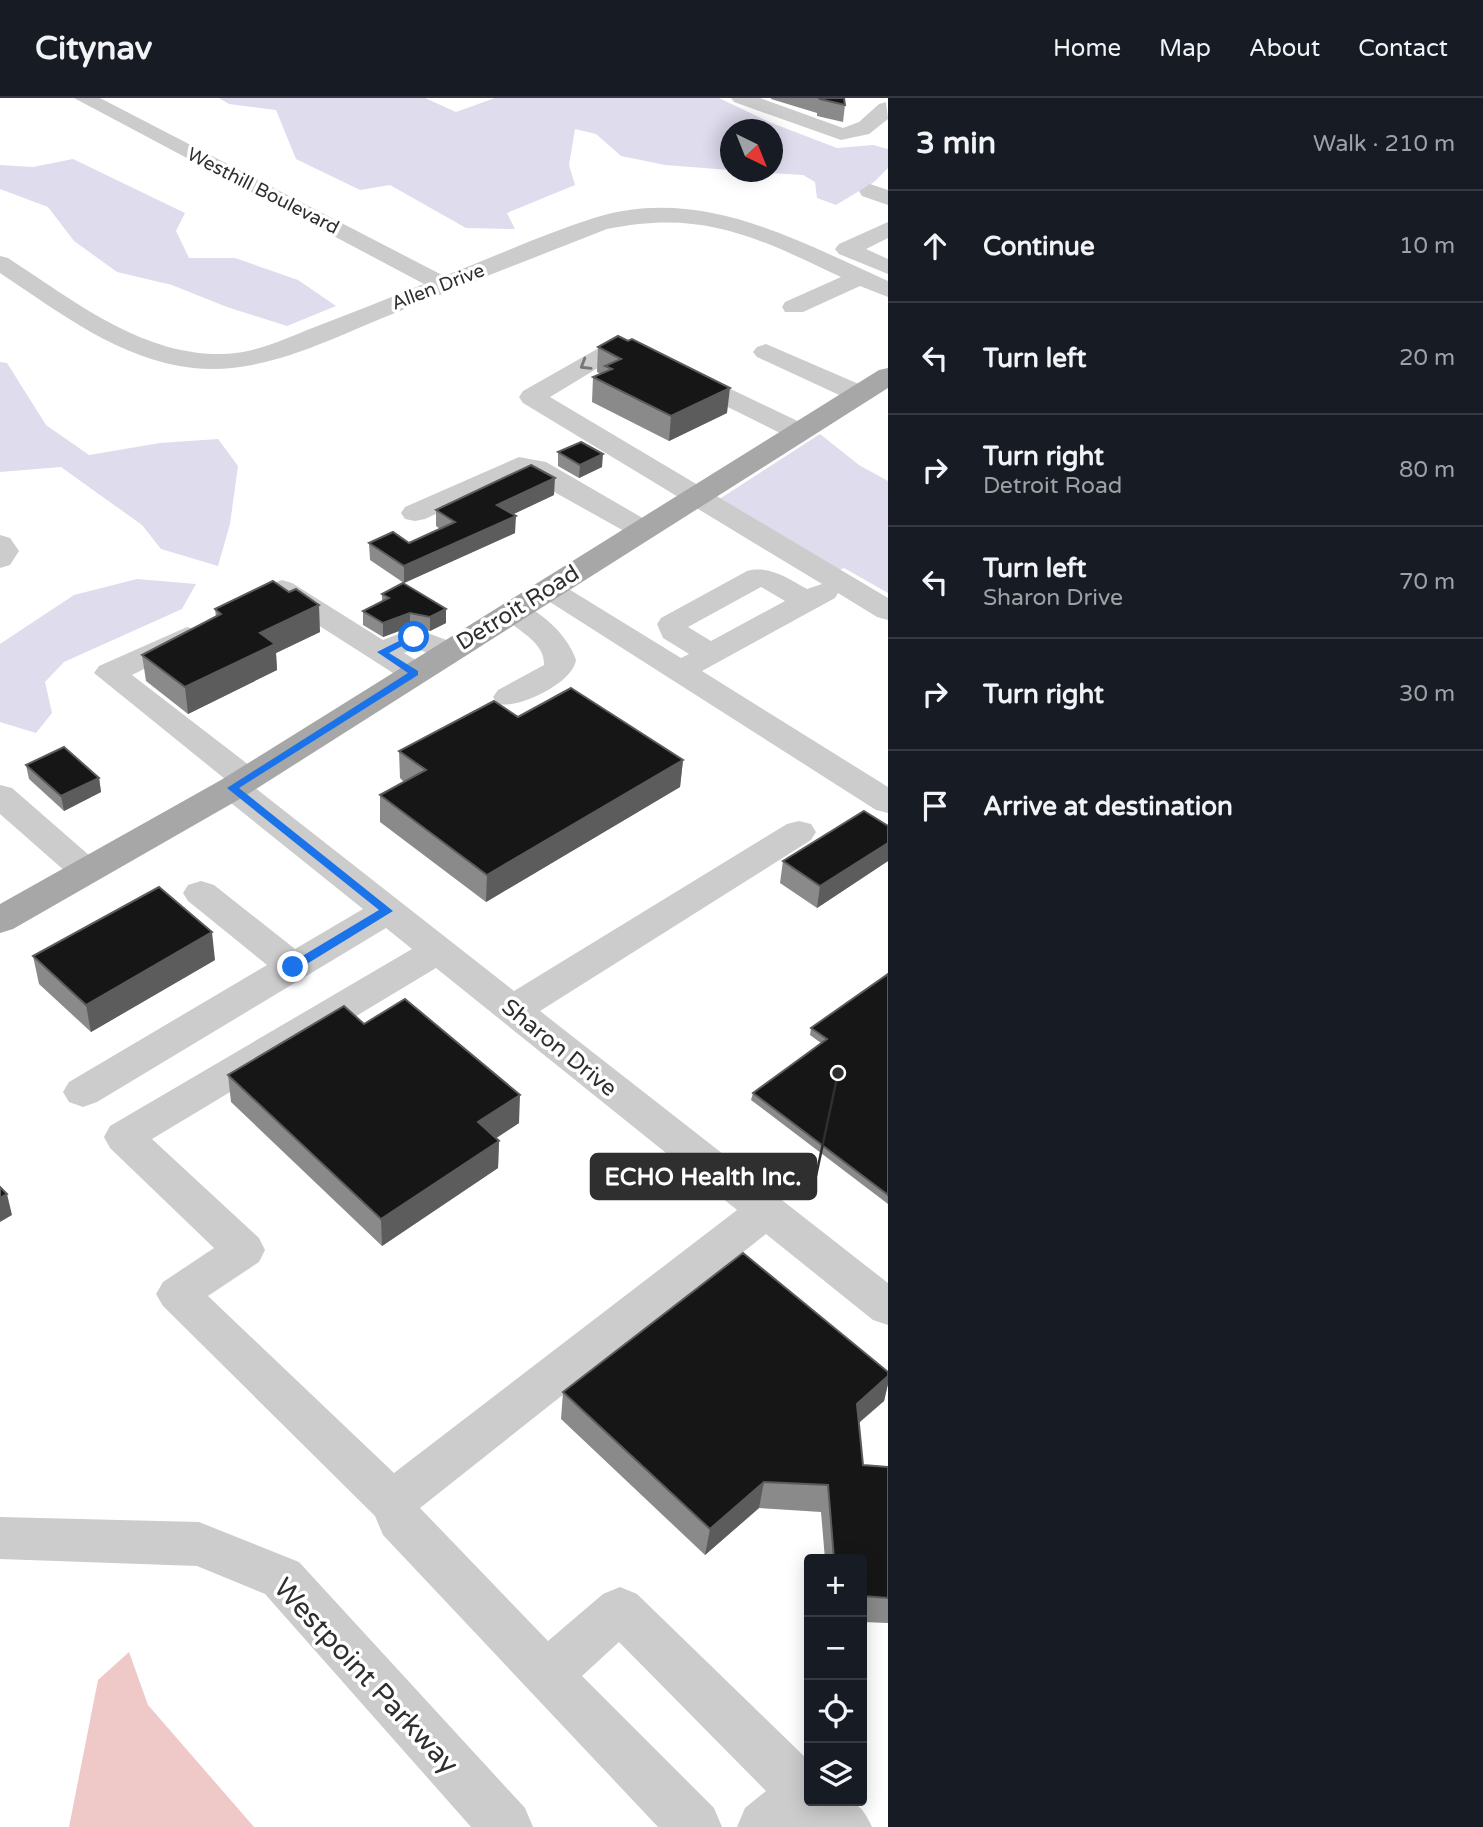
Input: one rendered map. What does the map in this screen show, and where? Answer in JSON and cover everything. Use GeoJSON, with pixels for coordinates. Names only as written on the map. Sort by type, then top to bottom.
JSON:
{"type":"FeatureCollection","features":[{"type":"Feature","properties":{"kind":"main road","name":"Detroit Road"},"geometry":{"type":"LineString","coordinates":[[5,910],[86,871],[239,783],[887,377]]}},
{"type":"Feature","properties":{"kind":"street","name":"Westhill Boulevard"},"geometry":{"type":"LineString","coordinates":[[84,98],[443,285]]}},
{"type":"Feature","properties":{"kind":"street"},"geometry":{"type":"LineString","coordinates":[[741,98],[841,134],[854,132],[876,122],[881,105]]}},
{"type":"Feature","properties":{"kind":"street","name":"Allen Drive"},"geometry":{"type":"LineString","coordinates":[[0,264],[131,345],[172,359],[225,362],[276,351],[601,223],[638,215],[688,214],[737,224],[831,265],[873,248],[888,290]]}},
{"type":"Feature","properties":{"kind":"street"},"geometry":{"type":"LineString","coordinates":[[794,307],[873,248],[888,268]]}},
{"type":"Feature","properties":{"kind":"street"},"geometry":{"type":"LineString","coordinates":[[799,432],[620,344],[532,397],[671,478],[696,496],[888,611]]}},
{"type":"Feature","properties":{"kind":"street"},"geometry":{"type":"LineString","coordinates":[[766,352],[859,394]]}},
{"type":"Feature","properties":{"kind":"street"},"geometry":{"type":"LineString","coordinates":[[415,513],[519,465],[536,468],[643,530]]}},
{"type":"Feature","properties":{"kind":"street"},"geometry":{"type":"LineString","coordinates":[[0,544],[5,551],[0,559]]}},
{"type":"Feature","properties":{"kind":"street"},"geometry":{"type":"LineString","coordinates":[[711,654],[674,632],[672,624],[757,577],[770,580],[807,601]]}},
{"type":"Feature","properties":{"kind":"street"},"geometry":{"type":"LineString","coordinates":[[680,671],[841,583]]}},
{"type":"Feature","properties":{"kind":"street"},"geometry":{"type":"LineString","coordinates":[[549,589],[888,802]]}},
{"type":"Feature","properties":{"kind":"street"},"geometry":{"type":"LineString","coordinates":[[245,607],[282,590],[415,673]]}},
{"type":"Feature","properties":{"kind":"street"},"geometry":{"type":"LineString","coordinates":[[509,697],[559,668],[561,662],[558,650],[514,611]]}},
{"type":"Feature","properties":{"kind":"street","name":"Sharon Drive"},"geometry":{"type":"LineString","coordinates":[[208,625],[110,673],[387,911],[888,1307]]}},
{"type":"Feature","properties":{"kind":"street"},"geometry":{"type":"LineString","coordinates":[[382,652],[414,637],[449,652]]}},
{"type":"Feature","properties":{"kind":"street"},"geometry":{"type":"LineString","coordinates":[[0,796],[86,871]]}},
{"type":"Feature","properties":{"kind":"street"},"geometry":{"type":"LineString","coordinates":[[512,1010],[799,832]]}},
{"type":"Feature","properties":{"kind":"street"},"geometry":{"type":"LineString","coordinates":[[201,893],[293,967]]}},
{"type":"Feature","properties":{"kind":"street"},"geometry":{"type":"LineString","coordinates":[[83,1092],[387,911]]}},
{"type":"Feature","properties":{"kind":"street"},"geometry":{"type":"LineString","coordinates":[[438,951],[124,1138],[244,1250],[178,1294],[393,1502],[400,1520],[546,1675],[695,1827]]}},
{"type":"Feature","properties":{"kind":"street"},"geometry":{"type":"LineString","coordinates":[[393,1502],[651,1303],[765,1211]]}},
{"type":"Feature","properties":{"kind":"street","name":"Westpoint Parkway"},"geometry":{"type":"LineString","coordinates":[[0,1538],[199,1544],[282,1578],[506,1827]]}},
{"type":"Feature","properties":{"kind":"street"},"geometry":{"type":"LineString","coordinates":[[546,1675],[620,1610],[804,1791]]}},
{"type":"Feature","properties":{"kind":"street"},"geometry":{"type":"LineString","coordinates":[[764,1827],[804,1799]]}},
{"type":"Feature","properties":{"kind":"street"},"geometry":{"type":"LineString","coordinates":[[821,1806],[845,1827]]}},
{"type":"Feature","properties":{"kind":"shaded area"},"geometry":{"type":"Polygon","coordinates":[[[219,98],[425,98],[456,112],[495,98],[719,98],[763,119],[720,119],[720,169],[665,165],[621,156],[596,134],[575,129],[569,165],[575,185],[507,213],[515,229],[466,228],[390,185],[360,190],[296,159],[276,110],[229,104],[219,98]]]}},
{"type":"Feature","properties":{"kind":"shaded area"},"geometry":{"type":"Polygon","coordinates":[[[783,127],[837,148],[873,145],[888,149],[888,168],[874,182],[836,205],[817,198],[815,182],[803,175],[783,174],[783,127]]]}},
{"type":"Feature","properties":{"kind":"shaded area"},"geometry":{"type":"Polygon","coordinates":[[[73,159],[185,213],[176,231],[189,258],[235,258],[298,280],[336,306],[287,326],[227,307],[172,285],[117,272],[74,241],[48,207],[0,189],[0,165],[33,167],[73,159]]]}},
{"type":"Feature","properties":{"kind":"shaded area"},"geometry":{"type":"Polygon","coordinates":[[[0,362],[7,363],[46,425],[89,455],[160,443],[218,439],[238,466],[230,524],[218,566],[161,549],[142,525],[61,467],[0,472],[0,362]]]}},
{"type":"Feature","properties":{"kind":"shaded area"},"geometry":{"type":"Polygon","coordinates":[[[820,434],[859,465],[888,481],[888,593],[844,568],[828,575],[710,505],[820,434]]]}},
{"type":"Feature","properties":{"kind":"shaded area"},"geometry":{"type":"Polygon","coordinates":[[[137,579],[196,584],[182,609],[64,662],[45,682],[52,713],[36,733],[0,722],[0,644],[74,595],[137,579]]]}},
{"type":"Feature","properties":{"kind":"shaded area"},"geometry":{"type":"Polygon","coordinates":[[[129,1652],[148,1705],[254,1827],[69,1827],[98,1680],[129,1652]]]}},
{"type":"Feature","properties":{"kind":"building"},"geometry":{"type":"Polygon","coordinates":[[[844,98],[845,105],[820,99],[844,98]]]}},
{"type":"Feature","properties":{"kind":"building"},"geometry":{"type":"Polygon","coordinates":[[[618,336],[628,341],[632,339],[730,388],[671,416],[593,377],[612,369],[605,366],[621,359],[598,347],[618,336]]]}},
{"type":"Feature","properties":{"kind":"building"},"geometry":{"type":"Polygon","coordinates":[[[581,442],[603,454],[580,465],[558,452],[581,442]]]}},
{"type":"Feature","properties":{"kind":"building"},"geometry":{"type":"Polygon","coordinates":[[[531,465],[555,478],[497,505],[516,516],[404,566],[369,543],[393,532],[409,543],[455,522],[436,510],[531,465]]]}},
{"type":"Feature","properties":{"kind":"building"},"geometry":{"type":"Polygon","coordinates":[[[273,581],[289,592],[296,589],[319,605],[260,633],[275,644],[185,687],[142,655],[221,614],[215,609],[273,581]]]}},
{"type":"Feature","properties":{"kind":"building"},"geometry":{"type":"Polygon","coordinates":[[[403,583],[446,609],[430,617],[410,613],[383,623],[363,611],[389,598],[382,594],[403,583]]]}},
{"type":"Feature","properties":{"kind":"building"},"geometry":{"type":"Polygon","coordinates":[[[571,688],[683,760],[487,875],[380,795],[426,770],[399,751],[494,701],[518,717],[571,688]]]}},
{"type":"Feature","properties":{"kind":"building"},"geometry":{"type":"Polygon","coordinates":[[[64,747],[99,778],[61,796],[26,765],[64,747]]]}},
{"type":"Feature","properties":{"kind":"building"},"geometry":{"type":"Polygon","coordinates":[[[864,811],[888,826],[888,843],[820,886],[783,861],[864,811]]]}},
{"type":"Feature","properties":{"kind":"building"},"geometry":{"type":"Polygon","coordinates":[[[159,887],[212,932],[86,1005],[33,956],[159,887]]]}},
{"type":"Feature","properties":{"kind":"building"},"geometry":{"type":"Polygon","coordinates":[[[888,974],[888,1195],[753,1093],[827,1039],[811,1028],[888,974]]]}},
{"type":"Feature","properties":{"kind":"building"},"geometry":{"type":"Polygon","coordinates":[[[405,999],[520,1095],[478,1122],[499,1141],[381,1219],[228,1075],[344,1006],[364,1024],[405,999]]]}},
{"type":"Feature","properties":{"kind":"building"},"geometry":{"type":"Polygon","coordinates":[[[0,1187],[7,1194],[0,1198],[0,1187]]]}},
{"type":"Feature","properties":{"kind":"building"},"geometry":{"type":"Polygon","coordinates":[[[743,1253],[888,1372],[888,1376],[857,1404],[863,1465],[888,1467],[888,1598],[867,1596],[867,1554],[834,1554],[828,1485],[764,1482],[710,1529],[563,1392],[743,1253]]]}},
{"type":"Feature","properties":{"kind":"place","name":"ECHO Health Inc."},"geometry":{"type":"Point","coordinates":[838,1073]}},
{"type":"Feature","properties":{"kind":"route"},"geometry":{"type":"LineString","coordinates":[[293,967],[387,911],[233,788],[415,673],[382,652],[414,637]]}}]}
